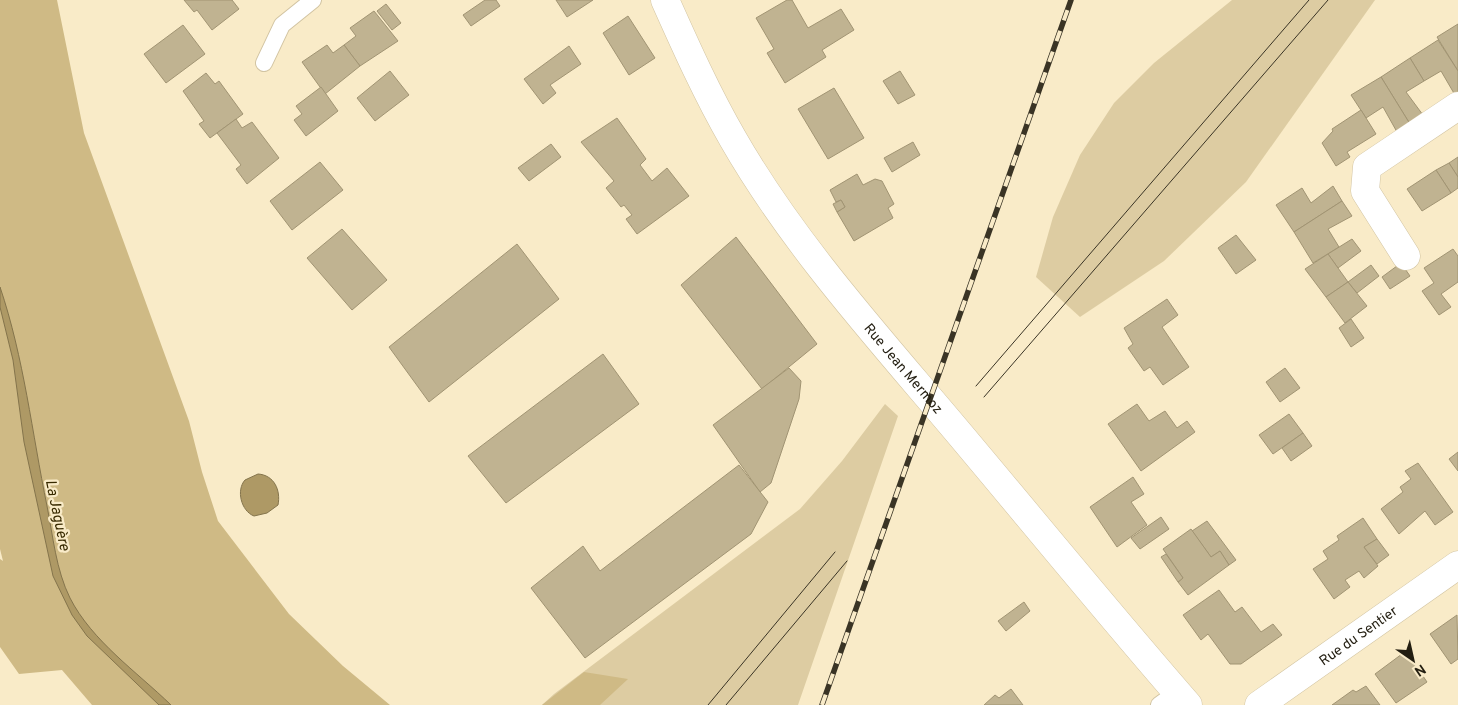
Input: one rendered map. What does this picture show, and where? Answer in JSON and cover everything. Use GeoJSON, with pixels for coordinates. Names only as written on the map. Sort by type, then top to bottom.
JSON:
{"type":"FeatureCollection","features":[{"type":"Feature","properties":{"kind":"street","name":"Rue Jean Mermoz"},"geometry":{"type":"LineString","coordinates":[[665,0],[701,80],[734,140],[772,201],[847,300],[1054,550],[1175,701]]}},
{"type":"Feature","properties":{"kind":"street"},"geometry":{"type":"LineString","coordinates":[[1406,256],[1365,192],[1367,167],[1458,106]]}},
{"type":"Feature","properties":{"kind":"street","name":"Rue du Sentier"},"geometry":{"type":"LineString","coordinates":[[1259,705],[1458,565]]}},
{"type":"Feature","properties":{"kind":"lane"},"geometry":{"type":"LineString","coordinates":[[264,63],[282,25],[312,0]]}},
{"type":"Feature","properties":{"kind":"shaded area"},"geometry":{"type":"Polygon","coordinates":[[[0,0],[57,0],[84,133],[189,421],[202,472],[218,521],[289,614],[343,666],[390,705],[92,705],[62,670],[19,674],[0,647],[0,559],[3,561],[0,549],[0,0]]]}},
{"type":"Feature","properties":{"kind":"shaded area"},"geometry":{"type":"Polygon","coordinates":[[[1232,0],[1375,0],[1246,182],[1164,261],[1080,317],[1036,277],[1053,217],[1080,155],[1114,103],[1154,63],[1232,0]]]}},
{"type":"Feature","properties":{"kind":"shaded area"},"geometry":{"type":"Polygon","coordinates":[[[0,287],[21,368],[55,553],[65,587],[79,614],[90,628],[116,655],[171,705],[159,705],[87,636],[72,615],[53,576],[24,442],[13,360],[0,307],[0,287]]]}},
{"type":"Feature","properties":{"kind":"shaded area"},"geometry":{"type":"Polygon","coordinates":[[[885,404],[898,416],[798,705],[542,705],[800,509],[842,461],[885,404]]]}},
{"type":"Feature","properties":{"kind":"shaded area"},"geometry":{"type":"Polygon","coordinates":[[[258,474],[272,480],[277,489],[279,499],[278,505],[267,513],[254,516],[246,510],[240,494],[245,480],[258,474]]]}},
{"type":"Feature","properties":{"kind":"shaded area"},"geometry":{"type":"Polygon","coordinates":[[[584,672],[628,679],[600,705],[542,705],[584,672]]]}},
{"type":"Feature","properties":{"kind":"building"},"geometry":{"type":"Polygon","coordinates":[[[184,0],[232,0],[239,9],[212,30],[197,10],[194,12],[184,0]]]}},
{"type":"Feature","properties":{"kind":"building"},"geometry":{"type":"Polygon","coordinates":[[[485,0],[496,0],[500,6],[471,26],[463,15],[485,0]]]}},
{"type":"Feature","properties":{"kind":"building"},"geometry":{"type":"Polygon","coordinates":[[[556,0],[593,0],[567,17],[556,0]]]}},
{"type":"Feature","properties":{"kind":"building"},"geometry":{"type":"Polygon","coordinates":[[[787,0],[792,0],[808,28],[841,9],[854,30],[822,50],[826,57],[785,83],[767,53],[774,49],[756,18],[787,0]]]}},
{"type":"Feature","properties":{"kind":"building"},"geometry":{"type":"Polygon","coordinates":[[[386,4],[401,23],[392,30],[377,11],[386,4]]]}},
{"type":"Feature","properties":{"kind":"building"},"geometry":{"type":"Polygon","coordinates":[[[374,11],[398,41],[360,66],[344,45],[356,36],[350,28],[374,11]]]}},
{"type":"Feature","properties":{"kind":"building"},"geometry":{"type":"Polygon","coordinates":[[[628,16],[655,58],[629,75],[603,33],[628,16]]]}},
{"type":"Feature","properties":{"kind":"building"},"geometry":{"type":"Polygon","coordinates":[[[1458,24],[1458,71],[1437,37],[1458,24]]]}},
{"type":"Feature","properties":{"kind":"building"},"geometry":{"type":"Polygon","coordinates":[[[183,25],[205,54],[166,83],[144,54],[183,25]]]}},
{"type":"Feature","properties":{"kind":"building"},"geometry":{"type":"Polygon","coordinates":[[[1438,40],[1458,71],[1458,93],[1455,95],[1441,71],[1424,81],[1410,58],[1438,40]]]}},
{"type":"Feature","properties":{"kind":"building"},"geometry":{"type":"Polygon","coordinates":[[[327,45],[333,53],[344,45],[360,66],[325,94],[302,62],[327,45]]]}},
{"type":"Feature","properties":{"kind":"building"},"geometry":{"type":"Polygon","coordinates":[[[569,46],[581,64],[550,85],[556,93],[543,104],[524,79],[569,46]]]}},
{"type":"Feature","properties":{"kind":"building"},"geometry":{"type":"Polygon","coordinates":[[[1410,58],[1424,81],[1406,92],[1423,115],[1410,124],[1381,77],[1410,58]]]}},
{"type":"Feature","properties":{"kind":"building"},"geometry":{"type":"Polygon","coordinates":[[[390,71],[409,95],[375,121],[357,98],[390,71]]]}},
{"type":"Feature","properties":{"kind":"building"},"geometry":{"type":"Polygon","coordinates":[[[900,71],[915,95],[898,104],[883,81],[900,71]]]}},
{"type":"Feature","properties":{"kind":"building"},"geometry":{"type":"Polygon","coordinates":[[[206,73],[215,84],[219,81],[243,114],[210,138],[199,124],[204,121],[183,91],[206,73]]]}},
{"type":"Feature","properties":{"kind":"building"},"geometry":{"type":"Polygon","coordinates":[[[1381,77],[1410,124],[1397,132],[1383,107],[1366,118],[1351,95],[1381,77]]]}},
{"type":"Feature","properties":{"kind":"building"},"geometry":{"type":"Polygon","coordinates":[[[321,87],[338,111],[306,136],[294,120],[302,114],[296,106],[321,87]]]}},
{"type":"Feature","properties":{"kind":"building"},"geometry":{"type":"Polygon","coordinates":[[[834,88],[864,138],[828,159],[798,109],[834,88]]]}},
{"type":"Feature","properties":{"kind":"building"},"geometry":{"type":"Polygon","coordinates":[[[1361,110],[1376,134],[1347,152],[1350,157],[1336,166],[1322,143],[1333,131],[1332,129],[1361,110]]]}},
{"type":"Feature","properties":{"kind":"building"},"geometry":{"type":"Polygon","coordinates":[[[617,118],[646,159],[640,165],[652,181],[667,168],[689,196],[637,234],[626,219],[632,215],[624,205],[621,207],[606,188],[614,181],[581,142],[617,118]]]}},
{"type":"Feature","properties":{"kind":"building"},"geometry":{"type":"Polygon","coordinates":[[[236,119],[242,128],[252,122],[279,158],[247,184],[236,169],[241,165],[217,133],[236,119]]]}},
{"type":"Feature","properties":{"kind":"building"},"geometry":{"type":"Polygon","coordinates":[[[913,142],[920,155],[892,172],[884,158],[913,142]]]}},
{"type":"Feature","properties":{"kind":"building"},"geometry":{"type":"Polygon","coordinates":[[[551,144],[561,157],[529,181],[518,168],[551,144]]]}},
{"type":"Feature","properties":{"kind":"building"},"geometry":{"type":"Polygon","coordinates":[[[1458,157],[1458,177],[1449,163],[1458,157]]]}},
{"type":"Feature","properties":{"kind":"building"},"geometry":{"type":"Polygon","coordinates":[[[320,162],[343,190],[292,230],[270,201],[320,162]]]}},
{"type":"Feature","properties":{"kind":"building"},"geometry":{"type":"Polygon","coordinates":[[[1449,163],[1458,177],[1458,188],[1451,193],[1436,170],[1449,163]]]}},
{"type":"Feature","properties":{"kind":"building"},"geometry":{"type":"Polygon","coordinates":[[[1436,170],[1451,193],[1422,211],[1407,189],[1436,170]]]}},
{"type":"Feature","properties":{"kind":"building"},"geometry":{"type":"Polygon","coordinates":[[[857,174],[863,185],[875,179],[882,181],[894,204],[888,208],[893,218],[854,241],[837,212],[845,207],[841,200],[836,202],[830,190],[857,174]]]}},
{"type":"Feature","properties":{"kind":"building"},"geometry":{"type":"Polygon","coordinates":[[[1333,186],[1342,201],[1294,232],[1276,205],[1302,188],[1311,203],[1333,186]]]}},
{"type":"Feature","properties":{"kind":"building"},"geometry":{"type":"Polygon","coordinates":[[[841,200],[845,207],[837,212],[833,204],[841,200]]]}},
{"type":"Feature","properties":{"kind":"building"},"geometry":{"type":"Polygon","coordinates":[[[1342,201],[1352,216],[1328,229],[1339,247],[1313,263],[1294,232],[1342,201]]]}},
{"type":"Feature","properties":{"kind":"building"},"geometry":{"type":"Polygon","coordinates":[[[342,229],[387,280],[352,310],[307,258],[342,229]]]}},
{"type":"Feature","properties":{"kind":"building"},"geometry":{"type":"Polygon","coordinates":[[[1236,235],[1256,260],[1236,274],[1218,248],[1236,235]]]}},
{"type":"Feature","properties":{"kind":"building"},"geometry":{"type":"Polygon","coordinates":[[[736,237],[817,344],[762,389],[681,285],[736,237]]]}},
{"type":"Feature","properties":{"kind":"building"},"geometry":{"type":"Polygon","coordinates":[[[1352,239],[1361,251],[1338,268],[1328,254],[1352,239]]]}},
{"type":"Feature","properties":{"kind":"building"},"geometry":{"type":"Polygon","coordinates":[[[517,244],[559,299],[429,402],[389,347],[517,244]]]}},
{"type":"Feature","properties":{"kind":"building"},"geometry":{"type":"Polygon","coordinates":[[[1453,249],[1458,256],[1458,282],[1441,294],[1451,307],[1439,315],[1422,291],[1434,283],[1424,268],[1453,249]]]}},
{"type":"Feature","properties":{"kind":"building"},"geometry":{"type":"Polygon","coordinates":[[[1328,254],[1348,282],[1326,297],[1305,269],[1328,254]]]}},
{"type":"Feature","properties":{"kind":"building"},"geometry":{"type":"Polygon","coordinates":[[[1401,263],[1410,276],[1390,289],[1382,277],[1401,263]]]}},
{"type":"Feature","properties":{"kind":"building"},"geometry":{"type":"Polygon","coordinates":[[[1371,265],[1379,276],[1357,293],[1348,282],[1371,265]]]}},
{"type":"Feature","properties":{"kind":"building"},"geometry":{"type":"Polygon","coordinates":[[[1348,282],[1367,306],[1345,323],[1326,297],[1348,282]]]}},
{"type":"Feature","properties":{"kind":"building"},"geometry":{"type":"Polygon","coordinates":[[[1167,299],[1178,315],[1162,327],[1189,367],[1163,385],[1150,367],[1144,371],[1128,348],[1133,344],[1124,328],[1167,299]]]}},
{"type":"Feature","properties":{"kind":"building"},"geometry":{"type":"Polygon","coordinates":[[[1351,319],[1364,338],[1351,347],[1339,328],[1351,319]]]}},
{"type":"Feature","properties":{"kind":"building"},"geometry":{"type":"Polygon","coordinates":[[[603,354],[639,404],[506,503],[468,456],[603,354]]]}},
{"type":"Feature","properties":{"kind":"building"},"geometry":{"type":"Polygon","coordinates":[[[789,368],[801,381],[799,399],[771,483],[760,492],[713,425],[789,368]]]}},
{"type":"Feature","properties":{"kind":"building"},"geometry":{"type":"Polygon","coordinates":[[[1285,368],[1300,388],[1280,402],[1266,382],[1285,368]]]}},
{"type":"Feature","properties":{"kind":"building"},"geometry":{"type":"Polygon","coordinates":[[[1137,404],[1149,421],[1165,411],[1177,428],[1187,421],[1195,432],[1141,471],[1108,424],[1137,404]]]}},
{"type":"Feature","properties":{"kind":"building"},"geometry":{"type":"Polygon","coordinates":[[[1289,414],[1303,433],[1273,454],[1259,435],[1289,414]]]}},
{"type":"Feature","properties":{"kind":"building"},"geometry":{"type":"Polygon","coordinates":[[[1303,433],[1312,446],[1291,461],[1282,448],[1303,433]]]}},
{"type":"Feature","properties":{"kind":"building"},"geometry":{"type":"Polygon","coordinates":[[[1458,452],[1458,471],[1449,459],[1458,452]]]}},
{"type":"Feature","properties":{"kind":"building"},"geometry":{"type":"Polygon","coordinates":[[[1418,463],[1453,512],[1435,525],[1425,511],[1399,534],[1381,509],[1403,492],[1400,487],[1411,479],[1405,471],[1418,463]]]}},
{"type":"Feature","properties":{"kind":"building"},"geometry":{"type":"Polygon","coordinates":[[[739,465],[768,502],[751,534],[585,658],[531,588],[583,546],[600,571],[739,465]]]}},
{"type":"Feature","properties":{"kind":"building"},"geometry":{"type":"Polygon","coordinates":[[[1133,477],[1144,494],[1131,502],[1147,525],[1117,547],[1090,507],[1133,477]]]}},
{"type":"Feature","properties":{"kind":"building"},"geometry":{"type":"Polygon","coordinates":[[[1161,517],[1169,529],[1140,549],[1131,538],[1161,517]]]}},
{"type":"Feature","properties":{"kind":"building"},"geometry":{"type":"Polygon","coordinates":[[[1363,518],[1377,539],[1364,547],[1378,566],[1364,578],[1359,571],[1345,580],[1350,587],[1334,599],[1313,569],[1328,559],[1323,551],[1339,540],[1337,536],[1363,518]]]}},
{"type":"Feature","properties":{"kind":"building"},"geometry":{"type":"Polygon","coordinates":[[[1207,521],[1236,560],[1229,565],[1220,551],[1211,557],[1192,531],[1207,521]]]}},
{"type":"Feature","properties":{"kind":"building"},"geometry":{"type":"Polygon","coordinates":[[[1191,529],[1211,557],[1220,551],[1229,565],[1188,595],[1178,582],[1183,578],[1163,549],[1191,529]]]}},
{"type":"Feature","properties":{"kind":"building"},"geometry":{"type":"Polygon","coordinates":[[[1377,539],[1389,555],[1377,564],[1364,547],[1377,539]]]}},
{"type":"Feature","properties":{"kind":"building"},"geometry":{"type":"Polygon","coordinates":[[[1166,554],[1183,578],[1178,582],[1161,557],[1166,554]]]}},
{"type":"Feature","properties":{"kind":"building"},"geometry":{"type":"Polygon","coordinates":[[[1219,590],[1235,612],[1242,607],[1261,632],[1273,624],[1282,635],[1241,664],[1230,664],[1208,634],[1201,640],[1183,615],[1219,590]]]}},
{"type":"Feature","properties":{"kind":"building"},"geometry":{"type":"Polygon","coordinates":[[[1024,602],[1030,611],[1006,631],[998,621],[1024,602]]]}},
{"type":"Feature","properties":{"kind":"building"},"geometry":{"type":"Polygon","coordinates":[[[1457,615],[1458,659],[1451,664],[1430,634],[1457,615]]]}},
{"type":"Feature","properties":{"kind":"building"},"geometry":{"type":"Polygon","coordinates":[[[1406,651],[1427,682],[1396,703],[1375,674],[1406,651]]]}},
{"type":"Feature","properties":{"kind":"building"},"geometry":{"type":"Polygon","coordinates":[[[1366,686],[1380,705],[1332,705],[1353,690],[1356,692],[1366,686]]]}},
{"type":"Feature","properties":{"kind":"building"},"geometry":{"type":"Polygon","coordinates":[[[1011,689],[1023,705],[984,705],[995,695],[999,698],[1011,689]]]}},
{"type":"Feature","properties":{"kind":"tram line"},"geometry":{"type":"LineString","coordinates":[[976,386],[1309,0]]}},
{"type":"Feature","properties":{"kind":"tram line"},"geometry":{"type":"LineString","coordinates":[[984,397],[1328,0]]}},
{"type":"Feature","properties":{"kind":"tram line"},"geometry":{"type":"LineString","coordinates":[[708,705],[835,552]]}},
{"type":"Feature","properties":{"kind":"tram line"},"geometry":{"type":"LineString","coordinates":[[726,705],[847,561]]}},
{"type":"Feature","properties":{"kind":"railway"},"geometry":{"type":"LineString","coordinates":[[822,705],[1071,0]]}},
{"type":"Feature","properties":{"kind":"water label","name":"La Jaguère"},"geometry":{"type":"Point","coordinates":[58,515]}}]}
